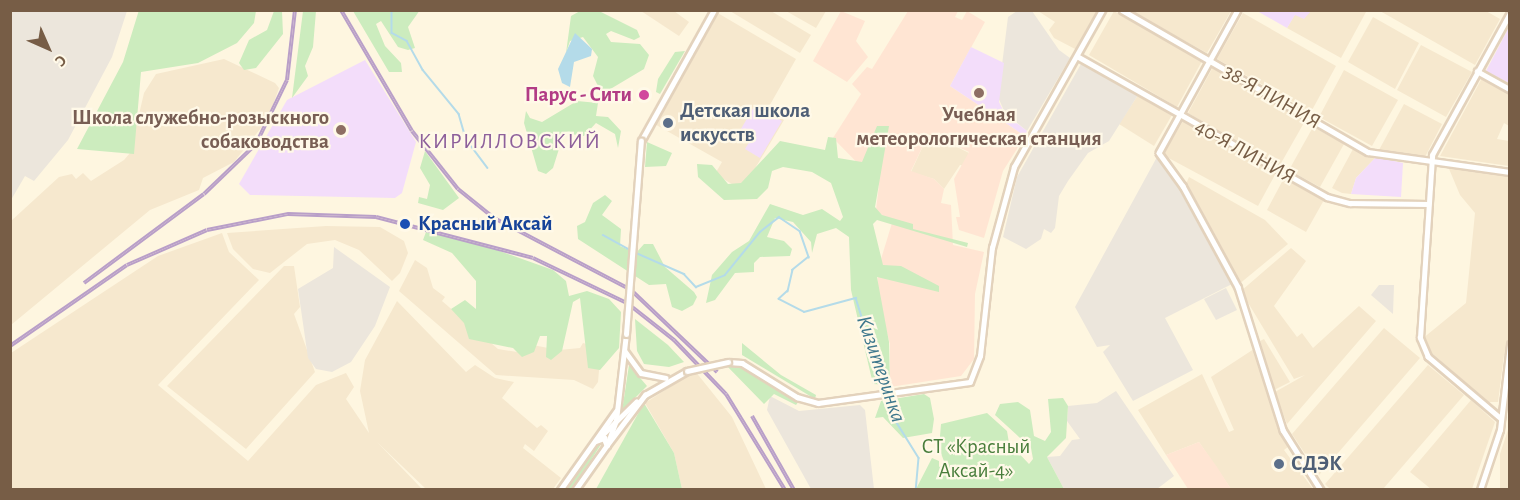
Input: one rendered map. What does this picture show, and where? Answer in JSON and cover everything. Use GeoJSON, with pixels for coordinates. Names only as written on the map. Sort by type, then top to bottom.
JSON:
{"type":"FeatureCollection","features":[{"type":"Feature","properties":{"kind":"main road"},"geometry":{"type":"LineString","coordinates":[[575,489],[607,445],[616,420],[625,351],[641,141],[714,10]]}},
{"type":"Feature","properties":{"kind":"main road"},"geometry":{"type":"LineString","coordinates":[[560,489],[619,404]]}},
{"type":"Feature","properties":{"kind":"street"},"geometry":{"type":"LineString","coordinates":[[594,443],[616,420],[669,378],[687,371],[728,362],[742,363],[797,397],[818,403],[970,382],[980,356],[992,248],[1014,167],[1102,10]]}},
{"type":"Feature","properties":{"kind":"street","name":"38-Я ЛИНИЯ"},"geometry":{"type":"LineString","coordinates":[[1122,10],[1368,152],[1430,163],[1509,172]]}},
{"type":"Feature","properties":{"kind":"street"},"geometry":{"type":"LineString","coordinates":[[1238,10],[1159,153],[1184,186],[1238,288],[1283,430],[1322,489]]}},
{"type":"Feature","properties":{"kind":"street"},"geometry":{"type":"LineString","coordinates":[[1501,419],[1421,347],[1426,204],[1430,163],[1509,13]]}},
{"type":"Feature","properties":{"kind":"street","name":"40-Я ЛИНИЯ"},"geometry":{"type":"LineString","coordinates":[[1077,56],[1282,172],[1342,201],[1426,204]]}},
{"type":"Feature","properties":{"kind":"street"},"geometry":{"type":"LineString","coordinates":[[1477,71],[1509,89]]}},
{"type":"Feature","properties":{"kind":"street"},"geometry":{"type":"LineString","coordinates":[[1480,489],[1501,419],[1509,345]]}},
{"type":"Feature","properties":{"kind":"street"},"geometry":{"type":"LineString","coordinates":[[625,351],[641,373],[669,378]]}},
{"type":"Feature","properties":{"kind":"street"},"geometry":{"type":"LineString","coordinates":[[607,445],[641,399]]}},
{"type":"Feature","properties":{"kind":"street"},"geometry":{"type":"LineString","coordinates":[[594,443],[604,438],[607,445]]}},
{"type":"Feature","properties":{"kind":"shaded area"},"geometry":{"type":"Polygon","coordinates":[[[11,10],[127,11],[112,57],[68,140],[34,181],[25,176],[11,200],[11,10]]]}},
{"type":"Feature","properties":{"kind":"shaded area"},"geometry":{"type":"Polygon","coordinates":[[[1362,10],[1366,12],[1341,58],[1287,28],[1295,14],[1309,11],[1362,10]]]}},
{"type":"Feature","properties":{"kind":"shaded area"},"geometry":{"type":"Polygon","coordinates":[[[641,11],[674,11],[689,22],[679,36],[641,11]]]}},
{"type":"Feature","properties":{"kind":"shaded area"},"geometry":{"type":"Polygon","coordinates":[[[730,11],[771,11],[811,35],[800,53],[730,11]]]}},
{"type":"Feature","properties":{"kind":"shaded area"},"geometry":{"type":"Polygon","coordinates":[[[786,11],[826,11],[816,28],[786,11]]]}},
{"type":"Feature","properties":{"kind":"shaded area"},"geometry":{"type":"Polygon","coordinates":[[[841,11],[865,21],[856,41],[868,57],[847,82],[813,61],[841,11]]]}},
{"type":"Feature","properties":{"kind":"shaded area"},"geometry":{"type":"Polygon","coordinates":[[[908,11],[958,11],[955,17],[962,20],[967,11],[985,22],[950,86],[1025,136],[1003,171],[984,238],[959,230],[956,217],[960,217],[954,179],[969,152],[929,133],[911,171],[934,179],[944,189],[941,203],[951,205],[953,245],[984,252],[975,294],[974,359],[961,376],[890,387],[890,344],[877,294],[878,269],[892,223],[876,210],[879,185],[833,138],[861,94],[852,84],[867,67],[872,69],[908,11]]]}},
{"type":"Feature","properties":{"kind":"shaded area"},"geometry":{"type":"Polygon","coordinates":[[[1017,11],[1032,11],[1059,50],[1070,58],[1027,131],[1005,113],[998,97],[1008,17],[1017,11]]]}},
{"type":"Feature","properties":{"kind":"shaded area"},"geometry":{"type":"Polygon","coordinates":[[[1038,11],[1099,11],[1077,50],[1054,38],[1049,30],[1055,22],[1038,11]]]}},
{"type":"Feature","properties":{"kind":"shaded area"},"geometry":{"type":"Polygon","coordinates":[[[1114,11],[1202,61],[1177,107],[1089,55],[1114,11]]]}},
{"type":"Feature","properties":{"kind":"shaded area"},"geometry":{"type":"Polygon","coordinates":[[[1131,11],[1231,11],[1207,53],[1131,11]]]}},
{"type":"Feature","properties":{"kind":"shaded area"},"geometry":{"type":"Polygon","coordinates":[[[1257,11],[1311,11],[1304,19],[1295,15],[1287,28],[1257,11]]]}},
{"type":"Feature","properties":{"kind":"shaded area"},"geometry":{"type":"Polygon","coordinates":[[[1380,11],[1486,11],[1500,19],[1475,65],[1380,11]]]}},
{"type":"Feature","properties":{"kind":"shaded area"},"geometry":{"type":"Polygon","coordinates":[[[716,12],[796,59],[767,110],[784,120],[742,190],[715,174],[722,162],[651,122],[716,12]]]}},
{"type":"Feature","properties":{"kind":"shaded area"},"geometry":{"type":"Polygon","coordinates":[[[1243,13],[1336,66],[1311,112],[1217,59],[1243,13]]]}},
{"type":"Feature","properties":{"kind":"shaded area"},"geometry":{"type":"Polygon","coordinates":[[[1373,17],[1419,43],[1395,89],[1348,62],[1373,17]]]}},
{"type":"Feature","properties":{"kind":"shaded area"},"geometry":{"type":"Polygon","coordinates":[[[1509,27],[1509,83],[1486,71],[1509,27]]]}},
{"type":"Feature","properties":{"kind":"shaded area"},"geometry":{"type":"Polygon","coordinates":[[[1421,45],[1472,72],[1446,117],[1397,90],[1421,45]]]}},
{"type":"Feature","properties":{"kind":"shaded area","name":"Учебная метеорологическая станция"},"geometry":{"type":"Polygon","coordinates":[[[971,47],[1004,63],[999,102],[1005,114],[1027,131],[1025,136],[950,86],[971,47]]]}},
{"type":"Feature","properties":{"kind":"shaded area"},"geometry":{"type":"Polygon","coordinates":[[[224,59],[275,83],[279,88],[268,119],[234,162],[203,178],[199,190],[150,210],[11,325],[11,221],[59,177],[72,174],[76,179],[83,173],[91,181],[124,160],[130,153],[144,93],[156,74],[224,59]]]}},
{"type":"Feature","properties":{"kind":"shaded area","name":"Школа служебно-розыскного собаководства"},"geometry":{"type":"Polygon","coordinates":[[[365,60],[416,142],[402,193],[395,198],[250,195],[239,184],[287,100],[365,60]]]}},
{"type":"Feature","properties":{"kind":"shaded area"},"geometry":{"type":"Polygon","coordinates":[[[1081,64],[1138,95],[1109,141],[1088,153],[1068,181],[1059,196],[1055,228],[1051,233],[1044,229],[1041,239],[1026,249],[1003,237],[1017,177],[1081,64]]]}},
{"type":"Feature","properties":{"kind":"shaded area"},"geometry":{"type":"Polygon","coordinates":[[[1213,67],[1305,121],[1280,165],[1188,113],[1213,67]]]}},
{"type":"Feature","properties":{"kind":"shaded area"},"geometry":{"type":"Polygon","coordinates":[[[1344,70],[1398,100],[1372,146],[1319,117],[1344,70]]]}},
{"type":"Feature","properties":{"kind":"shaded area"},"geometry":{"type":"Polygon","coordinates":[[[1482,78],[1509,93],[1509,126],[1504,123],[1497,139],[1509,141],[1509,166],[1440,156],[1482,78]]]}},
{"type":"Feature","properties":{"kind":"shaded area"},"geometry":{"type":"Polygon","coordinates":[[[1138,95],[1172,115],[1154,146],[1119,124],[1138,95]]]}},
{"type":"Feature","properties":{"kind":"shaded area"},"geometry":{"type":"Polygon","coordinates":[[[1404,104],[1442,124],[1425,157],[1379,150],[1404,104]]]}},
{"type":"Feature","properties":{"kind":"shaded area"},"geometry":{"type":"Polygon","coordinates":[[[755,105],[782,121],[760,158],[745,149],[750,141],[738,134],[755,105]]]}},
{"type":"Feature","properties":{"kind":"shaded area"},"geometry":{"type":"Polygon","coordinates":[[[1183,121],[1276,173],[1258,206],[1163,155],[1183,121]]]}},
{"type":"Feature","properties":{"kind":"shaded area"},"geometry":{"type":"Polygon","coordinates":[[[1313,127],[1344,144],[1320,187],[1289,170],[1313,127]]]}},
{"type":"Feature","properties":{"kind":"shaded area"},"geometry":{"type":"Polygon","coordinates":[[[929,133],[969,153],[965,166],[960,165],[944,189],[934,179],[911,172],[929,133]]]}},
{"type":"Feature","properties":{"kind":"shaded area"},"geometry":{"type":"Polygon","coordinates":[[[1353,149],[1376,157],[1356,178],[1351,194],[1342,193],[1332,188],[1353,149]]]}},
{"type":"Feature","properties":{"kind":"shaded area"},"geometry":{"type":"Polygon","coordinates":[[[1157,157],[1181,188],[1234,283],[1165,318],[1193,370],[1133,401],[1103,352],[1110,345],[1097,347],[1075,307],[1157,157]]]}},
{"type":"Feature","properties":{"kind":"shaded area"},"geometry":{"type":"Polygon","coordinates":[[[1376,157],[1403,163],[1401,197],[1351,194],[1356,178],[1376,157]]]}},
{"type":"Feature","properties":{"kind":"shaded area"},"geometry":{"type":"Polygon","coordinates":[[[1447,164],[1509,170],[1510,356],[1504,355],[1498,402],[1488,402],[1425,347],[1422,339],[1466,303],[1475,213],[1460,195],[1447,164]]]}},
{"type":"Feature","properties":{"kind":"shaded area"},"geometry":{"type":"Polygon","coordinates":[[[1189,177],[1265,220],[1288,244],[1238,285],[1186,184],[1189,177]]]}},
{"type":"Feature","properties":{"kind":"shaded area"},"geometry":{"type":"Polygon","coordinates":[[[1284,178],[1324,200],[1306,232],[1267,210],[1284,178]]]}},
{"type":"Feature","properties":{"kind":"shaded area"},"geometry":{"type":"Polygon","coordinates":[[[326,226],[380,227],[404,241],[408,253],[400,273],[392,281],[359,250],[335,240],[307,244],[270,273],[253,269],[233,249],[227,233],[326,226]]]}},
{"type":"Feature","properties":{"kind":"shaded area"},"geometry":{"type":"Polygon","coordinates":[[[222,233],[229,252],[259,280],[158,385],[248,461],[316,385],[346,373],[354,387],[346,399],[369,433],[360,391],[365,360],[397,301],[466,372],[475,365],[495,378],[514,382],[502,398],[537,428],[541,425],[548,431],[534,451],[525,444],[523,448],[561,478],[553,489],[426,489],[377,442],[422,489],[11,489],[11,353],[158,256],[222,233]]]}},
{"type":"Feature","properties":{"kind":"shaded area"},"geometry":{"type":"Polygon","coordinates":[[[334,247],[390,287],[375,326],[351,362],[332,372],[316,369],[308,358],[298,289],[333,268],[334,247]]]}},
{"type":"Feature","properties":{"kind":"shaded area"},"geometry":{"type":"Polygon","coordinates":[[[1291,248],[1306,261],[1274,306],[1297,337],[1302,333],[1313,348],[1359,306],[1376,321],[1287,424],[1275,392],[1305,375],[1294,379],[1241,291],[1291,248]]]}},
{"type":"Feature","properties":{"kind":"shaded area"},"geometry":{"type":"Polygon","coordinates":[[[415,260],[427,268],[433,288],[445,297],[442,301],[498,349],[523,353],[527,344],[559,350],[580,348],[583,343],[601,348],[598,382],[593,389],[574,380],[496,375],[399,291],[415,260]]]}},
{"type":"Feature","properties":{"kind":"shaded area"},"geometry":{"type":"Polygon","coordinates":[[[284,266],[294,266],[300,307],[294,314],[315,372],[246,449],[167,386],[284,266]]]}},
{"type":"Feature","properties":{"kind":"shaded area"},"geometry":{"type":"Polygon","coordinates":[[[1379,285],[1394,285],[1393,314],[1371,295],[1379,285]]]}},
{"type":"Feature","properties":{"kind":"shaded area"},"geometry":{"type":"Polygon","coordinates":[[[1226,288],[1237,310],[1216,320],[1204,299],[1226,288]]]}},
{"type":"Feature","properties":{"kind":"shaded area"},"geometry":{"type":"Polygon","coordinates":[[[1384,328],[1420,358],[1319,475],[1292,434],[1384,328]]]}},
{"type":"Feature","properties":{"kind":"shaded area"},"geometry":{"type":"Polygon","coordinates":[[[1264,339],[1290,382],[1274,390],[1260,341],[1264,339]]]}},
{"type":"Feature","properties":{"kind":"shaded area"},"geometry":{"type":"Polygon","coordinates":[[[1257,347],[1289,446],[1284,450],[1313,489],[1231,489],[1199,442],[1166,455],[1138,410],[1202,374],[1229,432],[1234,430],[1211,377],[1257,347]]]}},
{"type":"Feature","properties":{"kind":"shaded area"},"geometry":{"type":"Polygon","coordinates":[[[1428,365],[1464,395],[1383,489],[1330,489],[1325,484],[1428,365]]]}},
{"type":"Feature","properties":{"kind":"shaded area"},"geometry":{"type":"Polygon","coordinates":[[[695,371],[732,417],[766,489],[682,489],[674,453],[645,403],[695,371]]]}},
{"type":"Feature","properties":{"kind":"shaded area"},"geometry":{"type":"Polygon","coordinates":[[[1116,391],[1174,476],[1157,489],[1064,489],[1047,457],[1060,456],[1072,440],[1080,439],[1067,421],[1068,406],[1097,403],[1116,391]]]}},
{"type":"Feature","properties":{"kind":"shaded area"},"geometry":{"type":"Polygon","coordinates":[[[770,396],[799,411],[860,405],[865,410],[874,489],[811,489],[767,410],[770,396]]]}},
{"type":"Feature","properties":{"kind":"shaded area"},"geometry":{"type":"Polygon","coordinates":[[[1471,400],[1495,422],[1472,489],[1431,489],[1410,472],[1471,400]]]}},
{"type":"Feature","properties":{"kind":"shaded area"},"geometry":{"type":"Polygon","coordinates":[[[1509,427],[1509,489],[1500,489],[1500,454],[1509,427]]]}},
{"type":"Feature","properties":{"kind":"shaded area"},"geometry":{"type":"Polygon","coordinates":[[[1199,442],[1231,489],[1188,489],[1166,455],[1199,442]]]}},
{"type":"Feature","properties":{"kind":"green space"},"geometry":{"type":"Polygon","coordinates":[[[139,10],[256,11],[254,23],[237,43],[198,63],[141,72],[134,154],[77,149],[123,62],[139,10]]]}},
{"type":"Feature","properties":{"kind":"green space"},"geometry":{"type":"Polygon","coordinates":[[[420,10],[408,27],[415,48],[408,50],[398,47],[381,21],[376,24],[385,46],[401,63],[402,72],[389,72],[353,11],[420,10]]]}},
{"type":"Feature","properties":{"kind":"green space"},"geometry":{"type":"Polygon","coordinates":[[[597,10],[637,30],[640,37],[634,40],[611,31],[606,34],[611,42],[640,44],[649,55],[644,69],[602,94],[593,76],[598,57],[583,37],[570,41],[566,53],[571,16],[580,11],[597,10]]]}},
{"type":"Feature","properties":{"kind":"green space"},"geometry":{"type":"Polygon","coordinates":[[[274,11],[282,11],[283,34],[256,68],[244,70],[239,63],[249,40],[267,30],[274,11]]]}},
{"type":"Feature","properties":{"kind":"green space"},"geometry":{"type":"Polygon","coordinates":[[[303,11],[316,11],[313,47],[305,66],[308,76],[292,98],[303,11]]]}},
{"type":"Feature","properties":{"kind":"green space"},"geometry":{"type":"Polygon","coordinates":[[[685,51],[660,94],[656,92],[658,79],[675,52],[685,51]]]}},
{"type":"Feature","properties":{"kind":"green space"},"geometry":{"type":"Polygon","coordinates":[[[577,101],[598,103],[596,116],[608,117],[621,131],[618,148],[615,134],[596,123],[584,136],[564,133],[553,168],[546,174],[538,171],[524,123],[526,111],[530,118],[542,122],[577,101]]]}},
{"type":"Feature","properties":{"kind":"green space"},"geometry":{"type":"Polygon","coordinates":[[[877,126],[889,126],[875,207],[882,215],[913,224],[913,229],[968,243],[967,247],[877,220],[873,224],[883,265],[901,266],[939,286],[939,292],[877,277],[889,342],[890,385],[873,384],[851,290],[849,237],[836,228],[817,234],[812,253],[811,242],[793,222],[775,218],[767,237],[784,241],[792,249],[790,256],[760,257],[754,263],[754,272],[735,273],[715,300],[706,303],[712,275],[732,252],[749,241],[770,204],[803,215],[822,209],[840,221],[843,217],[831,183],[812,172],[783,167],[772,171],[768,188],[757,199],[724,200],[698,177],[697,164],[712,165],[728,184],[741,183],[780,141],[825,150],[828,137],[836,138],[838,158],[862,162],[877,126]]]}},
{"type":"Feature","properties":{"kind":"green space"},"geometry":{"type":"Polygon","coordinates":[[[647,142],[672,153],[666,166],[645,167],[647,142]]]}},
{"type":"Feature","properties":{"kind":"green space"},"geometry":{"type":"Polygon","coordinates":[[[425,151],[459,198],[443,210],[418,203],[419,197],[427,199],[430,185],[420,168],[425,151]]]}},
{"type":"Feature","properties":{"kind":"green space"},"geometry":{"type":"Polygon","coordinates":[[[605,195],[612,201],[602,215],[621,229],[620,246],[636,253],[644,244],[653,244],[665,267],[694,292],[697,297],[693,305],[682,311],[672,307],[666,284],[649,285],[578,239],[577,226],[585,222],[593,203],[605,195]]]}},
{"type":"Feature","properties":{"kind":"green space"},"geometry":{"type":"Polygon","coordinates":[[[426,232],[480,244],[553,270],[566,281],[569,296],[587,291],[609,299],[621,312],[619,348],[600,370],[588,368],[580,298],[573,302],[562,351],[551,360],[546,357],[547,336],[540,336],[534,352],[522,357],[513,348],[469,339],[464,323],[451,309],[465,300],[476,309],[476,281],[452,253],[423,240],[426,232]]]}},
{"type":"Feature","properties":{"kind":"green space"},"geometry":{"type":"Polygon","coordinates":[[[635,319],[668,345],[684,362],[669,367],[644,364],[637,351],[635,319]]]}},
{"type":"Feature","properties":{"kind":"green space"},"geometry":{"type":"Polygon","coordinates":[[[742,343],[781,375],[816,395],[815,399],[742,355],[742,343]]]}},
{"type":"Feature","properties":{"kind":"green space"},"geometry":{"type":"Polygon","coordinates":[[[724,363],[742,365],[799,401],[796,405],[774,394],[764,404],[724,363]]]}},
{"type":"Feature","properties":{"kind":"green space"},"geometry":{"type":"Polygon","coordinates":[[[629,365],[647,386],[622,411],[629,365]]]}},
{"type":"Feature","properties":{"kind":"green space"},"geometry":{"type":"Polygon","coordinates":[[[924,394],[930,398],[934,419],[932,433],[903,438],[883,417],[875,418],[881,401],[924,394]]]}},
{"type":"Feature","properties":{"kind":"green space","name":"СТ «Красный Аксай-4»"},"geometry":{"type":"Polygon","coordinates":[[[1063,398],[1068,406],[1066,438],[1047,457],[1064,489],[916,489],[932,458],[939,461],[939,467],[945,464],[939,448],[941,424],[987,413],[1007,431],[1009,443],[1029,464],[1033,459],[1031,448],[995,415],[1000,404],[1018,402],[1030,410],[1034,436],[1045,441],[1051,432],[1048,399],[1063,398]]]}},
{"type":"Feature","properties":{"kind":"green space"},"geometry":{"type":"Polygon","coordinates":[[[644,403],[674,453],[682,489],[596,489],[644,403]]]}},
{"type":"Feature","properties":{"kind":"green space"},"geometry":{"type":"Polygon","coordinates":[[[603,441],[573,489],[564,490],[585,458],[603,441]]]}},
{"type":"Feature","properties":{"kind":"water"},"geometry":{"type":"Polygon","coordinates":[[[575,33],[592,49],[591,56],[574,62],[570,87],[562,83],[558,69],[575,33]]]}},
{"type":"Feature","properties":{"kind":"waterway","name":"Кизитеринка"},"geometry":{"type":"LineString","coordinates":[[392,10],[392,33],[407,41],[423,70],[459,114],[466,139],[488,168]]}},
{"type":"Feature","properties":{"kind":"waterway","name":"Кизитеринка"},"geometry":{"type":"LineString","coordinates":[[634,252],[684,274],[696,287],[725,275],[760,232],[779,217],[800,231],[809,257],[793,270],[788,291],[779,299],[804,312],[856,298],[894,418],[919,458],[916,490]]}},
{"type":"Feature","properties":{"kind":"waterway","name":"Кизитеринка"},"geometry":{"type":"LineString","coordinates":[[603,235],[630,250]]}},
{"type":"Feature","properties":{"kind":"railway"},"geometry":{"type":"LineString","coordinates":[[84,283],[204,194],[256,144],[287,80],[295,10]]}},
{"type":"Feature","properties":{"kind":"railway"},"geometry":{"type":"LineString","coordinates":[[341,10],[412,131],[458,189],[494,218],[631,290],[717,372]]}},
{"type":"Feature","properties":{"kind":"railway"},"geometry":{"type":"LineString","coordinates":[[10,346],[127,265],[207,230],[288,214],[376,217],[533,258],[627,303],[674,340],[726,394],[785,490]]}},
{"type":"Feature","properties":{"kind":"railway"},"geometry":{"type":"LineString","coordinates":[[752,416],[794,490]]}},
{"type":"Feature","properties":{"kind":"place","name":"Учебная метеорологическая станция"},"geometry":{"type":"Point","coordinates":[979,93]}},
{"type":"Feature","properties":{"kind":"place","name":"Парус - Сити"},"geometry":{"type":"Point","coordinates":[644,95]}},
{"type":"Feature","properties":{"kind":"place","name":"Детская школа искусств"},"geometry":{"type":"Point","coordinates":[668,123]}},
{"type":"Feature","properties":{"kind":"place","name":"Школа служебно-розыскного собаководства"},"geometry":{"type":"Point","coordinates":[341,130]}},
{"type":"Feature","properties":{"kind":"place","name":"Красный Аксай"},"geometry":{"type":"Point","coordinates":[405,224]}},
{"type":"Feature","properties":{"kind":"place","name":"СДЭК"},"geometry":{"type":"Point","coordinates":[1279,464]}},
{"type":"Feature","properties":{"kind":"district","name":"КИРИЛЛОВСКИЙ"},"geometry":{"type":"Point","coordinates":[510,142]}}]}
